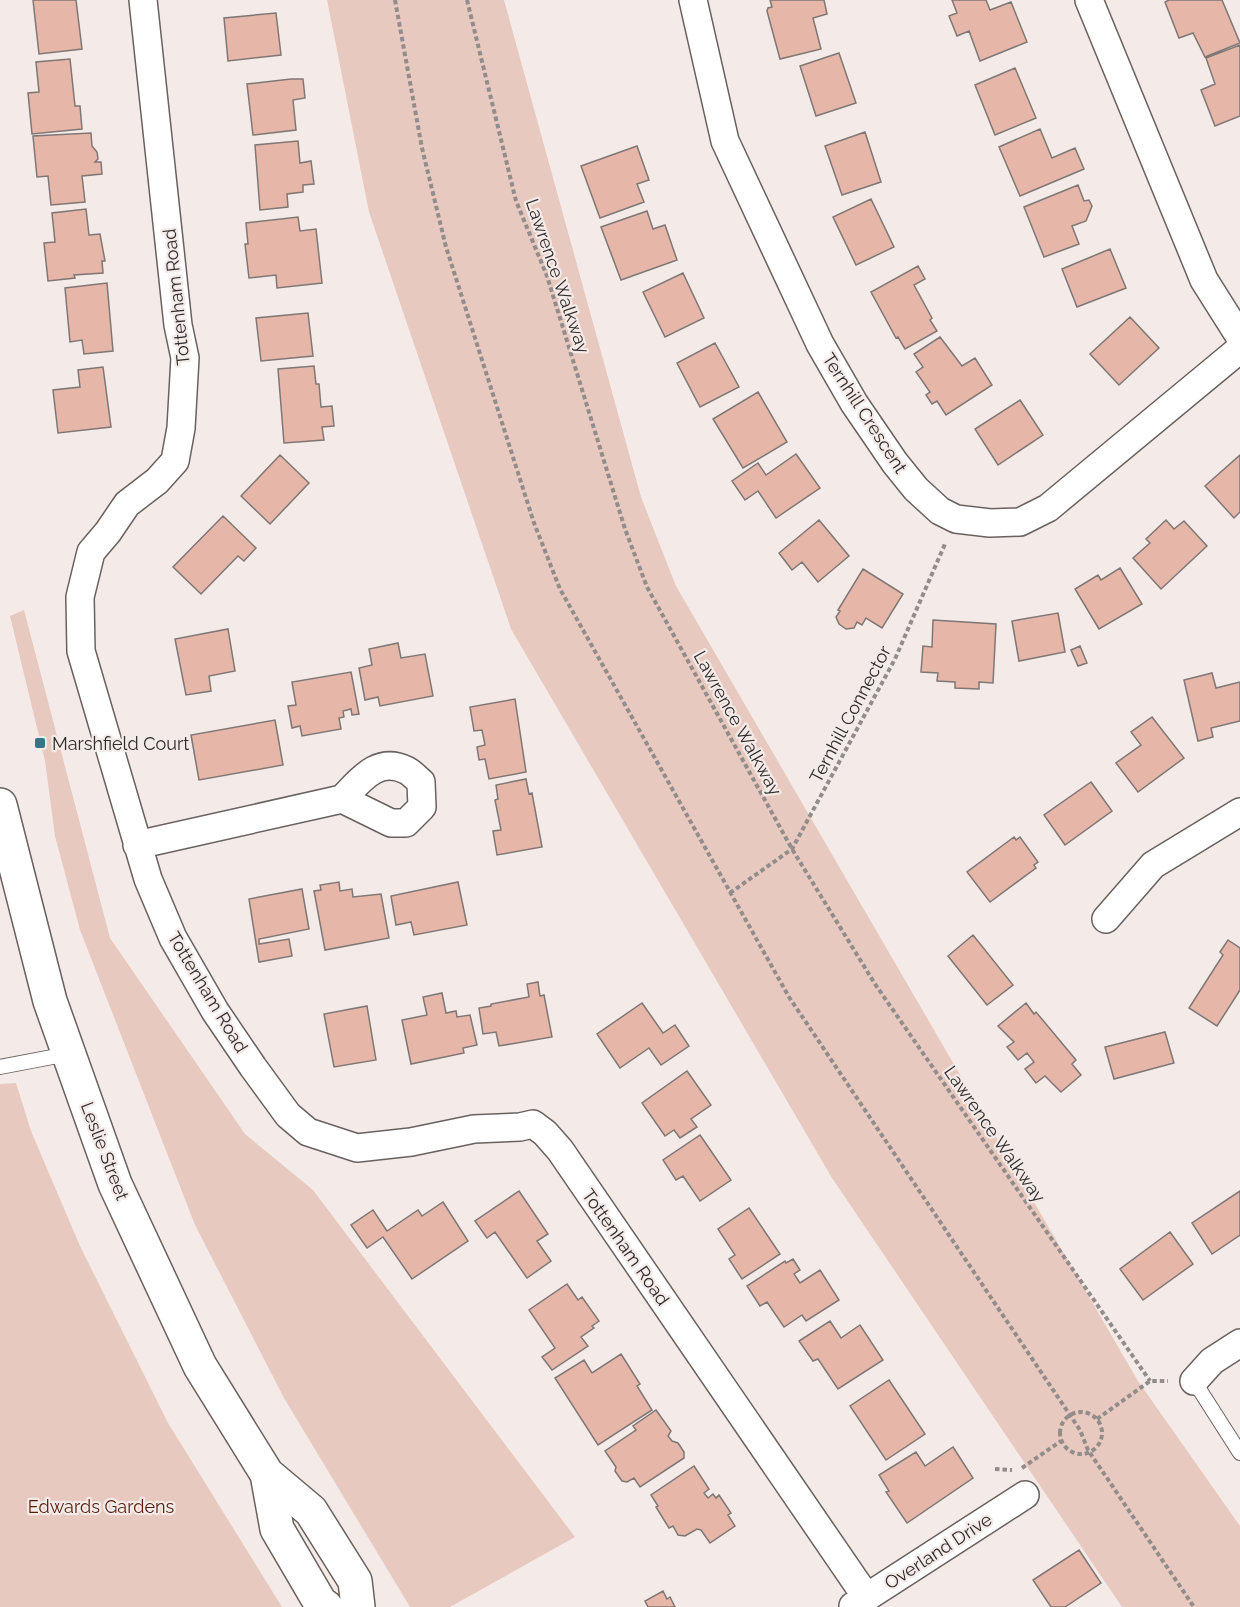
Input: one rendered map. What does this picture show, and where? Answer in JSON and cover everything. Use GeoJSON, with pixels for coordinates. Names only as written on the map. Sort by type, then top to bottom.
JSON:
{"type":"FeatureCollection","features":[{"type":"Feature","properties":{"kind":"main road","name":"Leslie Street"},"geometry":{"type":"LineString","coordinates":[[2,817],[50,1001],[115,1184],[200,1366],[267,1474],[311,1511],[355,1581],[358,1607]]}},
{"type":"Feature","properties":{"kind":"main road","name":"Leslie Street"},"geometry":{"type":"LineString","coordinates":[[267,1474],[277,1529],[321,1604],[326,1607]]}},
{"type":"Feature","properties":{"kind":"street","name":"Tottenham Road"},"geometry":{"type":"LineString","coordinates":[[143,0],[178,325],[185,358],[181,428],[175,461],[157,481],[127,504],[91,552],[80,597],[81,651],[137,845],[148,879],[173,938],[215,1011],[253,1067],[288,1115],[308,1132],[357,1148],[411,1142],[474,1129],[520,1127],[532,1124],[545,1133],[560,1150],[859,1602]]}},
{"type":"Feature","properties":{"kind":"street","name":"Ternhill Crescent"},"geometry":{"type":"LineString","coordinates":[[693,0],[724,141],[820,344],[854,403],[895,464],[916,489],[940,511],[956,519],[990,524],[1020,522],[1048,508],[1240,350]]}},
{"type":"Feature","properties":{"kind":"street"},"geometry":{"type":"LineString","coordinates":[[1089,0],[1204,280],[1240,338]]}},
{"type":"Feature","properties":{"kind":"street"},"geometry":{"type":"LineString","coordinates":[[137,845],[342,799]]}},
{"type":"Feature","properties":{"kind":"street"},"geometry":{"type":"LineString","coordinates":[[1106,919],[1153,865],[1240,812]]}},
{"type":"Feature","properties":{"kind":"street"},"geometry":{"type":"LineString","coordinates":[[1194,1381],[1212,1361],[1240,1343]]}},
{"type":"Feature","properties":{"kind":"street","name":"Overland Drive"},"geometry":{"type":"LineString","coordinates":[[859,1602],[1022,1483]]}},
{"type":"Feature","properties":{"kind":"lane"},"geometry":{"type":"LineString","coordinates":[[0,1067],[69,1054]]}},
{"type":"Feature","properties":{"kind":"lane"},"geometry":{"type":"LineString","coordinates":[[1194,1381],[1240,1453]]}},
{"type":"Feature","properties":{"kind":"path"},"geometry":{"type":"LineString","coordinates":[[396,0],[422,148],[446,248],[544,551],[569,607],[798,1012],[1080,1430],[1090,1452],[1194,1607]]}},
{"type":"Feature","properties":{"kind":"path","name":"Lawrence Walkway"},"geometry":{"type":"LineString","coordinates":[[467,0],[516,201],[547,276],[626,529],[647,586],[792,849],[875,984],[1150,1382]]}},
{"type":"Feature","properties":{"kind":"path","name":"Ternhill Connector"},"geometry":{"type":"LineString","coordinates":[[730,893],[792,849],[895,659],[956,519]]}},
{"type":"Feature","properties":{"kind":"path"},"geometry":{"type":"LineString","coordinates":[[1097,1419],[1150,1382],[1194,1381]]}},
{"type":"Feature","properties":{"kind":"path"},"geometry":{"type":"LineString","coordinates":[[1079,1411],[1089,1413],[1097,1419],[1102,1427],[1102,1437],[1098,1446],[1090,1452],[1079,1454],[1068,1450],[1061,1442],[1059,1431],[1062,1422],[1069,1414],[1079,1411]]}},
{"type":"Feature","properties":{"kind":"path"},"geometry":{"type":"LineString","coordinates":[[995,1469],[1022,1483],[1061,1442]]}},
{"type":"Feature","properties":{"kind":"green space"},"geometry":{"type":"Polygon","coordinates":[[[327,0],[504,0],[641,497],[676,586],[1138,1381],[1240,1526],[1240,1607],[1122,1607],[832,1178],[511,629],[369,212],[327,0]]]}},
{"type":"Feature","properties":{"kind":"green space"},"geometry":{"type":"Polygon","coordinates":[[[24,610],[110,938],[245,1134],[313,1190],[575,1537],[450,1607],[410,1607],[284,1398],[195,1225],[80,930],[55,836],[45,761],[10,616],[24,610]]]}},
{"type":"Feature","properties":{"kind":"green space","name":"Edwards Gardens"},"geometry":{"type":"Polygon","coordinates":[[[16,1083],[31,1131],[80,1246],[168,1423],[282,1607],[0,1607],[0,1084],[16,1083]]]}},
{"type":"Feature","properties":{"kind":"building"},"geometry":{"type":"Polygon","coordinates":[[[33,0],[76,0],[82,49],[39,54],[33,0]]]}},
{"type":"Feature","properties":{"kind":"building"},"geometry":{"type":"Polygon","coordinates":[[[770,0],[824,0],[827,14],[813,18],[821,49],[780,59],[767,11],[772,7],[770,0]]]}},
{"type":"Feature","properties":{"kind":"building"},"geometry":{"type":"Polygon","coordinates":[[[952,0],[986,0],[990,10],[1011,2],[1027,42],[980,61],[969,31],[957,36],[949,16],[957,13],[952,0]]]}},
{"type":"Feature","properties":{"kind":"building"},"geometry":{"type":"Polygon","coordinates":[[[1169,0],[1222,0],[1240,43],[1205,57],[1193,33],[1179,38],[1165,2],[1169,0]]]}},
{"type":"Feature","properties":{"kind":"building"},"geometry":{"type":"Polygon","coordinates":[[[276,13],[281,55],[228,61],[224,18],[276,13]]]}},
{"type":"Feature","properties":{"kind":"building"},"geometry":{"type":"Polygon","coordinates":[[[1240,45],[1240,116],[1215,126],[1201,90],[1215,84],[1206,58],[1240,45]]]}},
{"type":"Feature","properties":{"kind":"building"},"geometry":{"type":"Polygon","coordinates":[[[839,53],[856,103],[816,116],[800,66],[839,53]]]}},
{"type":"Feature","properties":{"kind":"building"},"geometry":{"type":"Polygon","coordinates":[[[70,59],[75,106],[80,106],[82,129],[32,134],[28,93],[39,92],[36,62],[70,59]]]}},
{"type":"Feature","properties":{"kind":"building"},"geometry":{"type":"Polygon","coordinates":[[[1015,68],[1036,118],[995,135],[975,85],[1015,68]]]}},
{"type":"Feature","properties":{"kind":"building"},"geometry":{"type":"Polygon","coordinates":[[[303,79],[305,98],[293,100],[296,130],[253,135],[247,84],[303,79]]]}},
{"type":"Feature","properties":{"kind":"building"},"geometry":{"type":"Polygon","coordinates":[[[1040,129],[1052,158],[1075,148],[1084,169],[1020,196],[999,147],[1040,129]]]}},
{"type":"Feature","properties":{"kind":"building"},"geometry":{"type":"Polygon","coordinates":[[[865,132],[881,182],[842,195],[825,146],[865,132]]]}},
{"type":"Feature","properties":{"kind":"building"},"geometry":{"type":"Polygon","coordinates":[[[91,133],[92,146],[97,152],[98,159],[95,162],[101,162],[102,174],[82,176],[85,202],[51,205],[48,176],[37,177],[33,136],[91,133]]]}},
{"type":"Feature","properties":{"kind":"building"},"geometry":{"type":"Polygon","coordinates":[[[298,141],[300,163],[311,161],[314,184],[303,185],[303,192],[287,194],[288,207],[260,210],[255,145],[298,141]]]}},
{"type":"Feature","properties":{"kind":"building"},"geometry":{"type":"Polygon","coordinates":[[[637,146],[649,180],[637,184],[644,202],[600,218],[581,166],[637,146]]]}},
{"type":"Feature","properties":{"kind":"building"},"geometry":{"type":"Polygon","coordinates":[[[1078,185],[1084,201],[1089,200],[1092,206],[1086,221],[1072,226],[1079,244],[1044,257],[1024,207],[1078,185]]]}},
{"type":"Feature","properties":{"kind":"building"},"geometry":{"type":"Polygon","coordinates":[[[871,199],[894,247],[856,265],[833,217],[871,199]]]}},
{"type":"Feature","properties":{"kind":"building"},"geometry":{"type":"Polygon","coordinates":[[[86,209],[89,235],[100,234],[105,261],[102,261],[103,273],[74,275],[75,278],[48,281],[44,243],[55,242],[52,213],[86,209]]]}},
{"type":"Feature","properties":{"kind":"building"},"geometry":{"type":"Polygon","coordinates":[[[647,211],[653,229],[665,225],[677,260],[621,280],[601,227],[647,211]]]}},
{"type":"Feature","properties":{"kind":"building"},"geometry":{"type":"Polygon","coordinates":[[[298,217],[300,231],[316,229],[322,283],[277,288],[276,275],[249,278],[245,244],[248,244],[246,223],[298,217]]]}},
{"type":"Feature","properties":{"kind":"building"},"geometry":{"type":"Polygon","coordinates":[[[1110,249],[1126,288],[1077,307],[1062,269],[1110,249]]]}},
{"type":"Feature","properties":{"kind":"building"},"geometry":{"type":"Polygon","coordinates":[[[918,266],[925,279],[914,285],[937,331],[905,349],[898,337],[896,338],[871,292],[918,266]]]}},
{"type":"Feature","properties":{"kind":"building"},"geometry":{"type":"Polygon","coordinates":[[[683,273],[704,318],[665,337],[643,292],[683,273]]]}},
{"type":"Feature","properties":{"kind":"building"},"geometry":{"type":"Polygon","coordinates":[[[107,283],[113,351],[84,354],[82,340],[70,342],[65,288],[107,283]]]}},
{"type":"Feature","properties":{"kind":"building"},"geometry":{"type":"Polygon","coordinates":[[[308,313],[313,356],[261,361],[256,318],[308,313]]]}},
{"type":"Feature","properties":{"kind":"building"},"geometry":{"type":"Polygon","coordinates":[[[1130,317],[1159,348],[1119,385],[1090,354],[1130,317]]]}},
{"type":"Feature","properties":{"kind":"building"},"geometry":{"type":"Polygon","coordinates":[[[940,337],[962,366],[975,358],[992,385],[946,415],[937,401],[932,404],[926,395],[930,392],[916,372],[923,367],[914,354],[940,337]]]}},
{"type":"Feature","properties":{"kind":"building"},"geometry":{"type":"Polygon","coordinates":[[[715,343],[739,387],[700,407],[677,363],[715,343]]]}},
{"type":"Feature","properties":{"kind":"building"},"geometry":{"type":"Polygon","coordinates":[[[314,366],[316,384],[319,384],[321,407],[332,406],[334,426],[322,427],[324,440],[284,443],[278,369],[314,366]]]}},
{"type":"Feature","properties":{"kind":"building"},"geometry":{"type":"Polygon","coordinates":[[[103,367],[111,427],[58,433],[53,390],[80,387],[78,370],[103,367]]]}},
{"type":"Feature","properties":{"kind":"building"},"geometry":{"type":"Polygon","coordinates":[[[758,392],[787,442],[743,468],[713,419],[758,392]]]}},
{"type":"Feature","properties":{"kind":"building"},"geometry":{"type":"Polygon","coordinates":[[[1020,400],[1043,435],[998,465],[975,429],[1020,400]]]}},
{"type":"Feature","properties":{"kind":"building"},"geometry":{"type":"Polygon","coordinates":[[[796,454],[820,488],[776,518],[758,491],[745,500],[732,481],[758,463],[766,475],[796,454]]]}},
{"type":"Feature","properties":{"kind":"building"},"geometry":{"type":"Polygon","coordinates":[[[280,455],[309,483],[270,524],[241,496],[280,455]]]}},
{"type":"Feature","properties":{"kind":"building"},"geometry":{"type":"Polygon","coordinates":[[[1240,455],[1240,512],[1234,518],[1205,486],[1240,455]]]}},
{"type":"Feature","properties":{"kind":"building"},"geometry":{"type":"Polygon","coordinates":[[[223,516],[256,548],[244,561],[238,556],[201,594],[173,567],[223,516]]]}},
{"type":"Feature","properties":{"kind":"building"},"geometry":{"type":"Polygon","coordinates":[[[819,520],[849,556],[818,582],[802,562],[792,570],[779,553],[819,520]]]}},
{"type":"Feature","properties":{"kind":"building"},"geometry":{"type":"Polygon","coordinates":[[[1166,520],[1174,529],[1184,521],[1207,546],[1161,589],[1133,558],[1150,543],[1146,539],[1166,520]]]}},
{"type":"Feature","properties":{"kind":"building"},"geometry":{"type":"Polygon","coordinates":[[[1120,568],[1142,604],[1099,629],[1075,589],[1098,575],[1101,580],[1120,568]]]}},
{"type":"Feature","properties":{"kind":"building"},"geometry":{"type":"Polygon","coordinates":[[[863,569],[903,594],[882,628],[866,618],[862,625],[857,622],[854,628],[846,629],[839,624],[836,617],[863,569]]]}},
{"type":"Feature","properties":{"kind":"building"},"geometry":{"type":"Polygon","coordinates":[[[1058,613],[1065,652],[1019,661],[1012,621],[1058,613]]]}},
{"type":"Feature","properties":{"kind":"building"},"geometry":{"type":"Polygon","coordinates":[[[933,620],[996,624],[993,683],[979,682],[979,689],[955,688],[955,682],[937,681],[938,673],[921,672],[923,646],[932,647],[933,620]]]}},
{"type":"Feature","properties":{"kind":"building"},"geometry":{"type":"Polygon","coordinates":[[[228,629],[235,671],[209,676],[211,691],[186,695],[175,639],[228,629]]]}},
{"type":"Feature","properties":{"kind":"building"},"geometry":{"type":"Polygon","coordinates":[[[398,643],[401,658],[425,654],[433,696],[380,706],[378,697],[365,700],[359,668],[372,665],[369,649],[398,643]]]}},
{"type":"Feature","properties":{"kind":"building"},"geometry":{"type":"Polygon","coordinates":[[[1080,646],[1087,663],[1078,666],[1071,650],[1080,646]]]}},
{"type":"Feature","properties":{"kind":"building"},"geometry":{"type":"Polygon","coordinates":[[[351,672],[359,714],[352,715],[351,709],[343,711],[344,717],[339,718],[341,729],[302,736],[300,726],[292,728],[288,706],[296,705],[292,682],[351,672]]]}},
{"type":"Feature","properties":{"kind":"building"},"geometry":{"type":"Polygon","coordinates":[[[1212,673],[1216,688],[1240,682],[1240,721],[1211,728],[1213,737],[1198,741],[1184,680],[1212,673]]]}},
{"type":"Feature","properties":{"kind":"building"},"geometry":{"type":"Polygon","coordinates":[[[515,699],[526,772],[489,779],[485,759],[479,760],[477,747],[485,745],[482,730],[474,731],[470,707],[515,699]]]}},
{"type":"Feature","properties":{"kind":"building"},"geometry":{"type":"Polygon","coordinates":[[[1152,717],[1184,758],[1138,792],[1116,763],[1141,745],[1131,732],[1152,717]]]}},
{"type":"Feature","properties":{"kind":"building"},"geometry":{"type":"Polygon","coordinates":[[[275,720],[283,765],[199,780],[191,735],[275,720]]]}},
{"type":"Feature","properties":{"kind":"building"},"geometry":{"type":"Polygon","coordinates":[[[526,779],[529,794],[532,793],[542,847],[497,855],[493,831],[501,830],[495,800],[498,799],[496,785],[526,779]]]}},
{"type":"Feature","properties":{"kind":"building"},"geometry":{"type":"Polygon","coordinates":[[[1091,782],[1112,811],[1065,845],[1044,815],[1091,782]]]}},
{"type":"Feature","properties":{"kind":"building"},"geometry":{"type":"Polygon","coordinates":[[[1014,837],[1016,840],[1020,837],[1038,862],[1034,865],[1036,868],[990,902],[967,872],[1014,837]]]}},
{"type":"Feature","properties":{"kind":"building"},"geometry":{"type":"Polygon","coordinates":[[[339,882],[340,891],[352,889],[353,897],[381,894],[389,938],[325,950],[314,891],[321,890],[320,885],[339,882]]]}},
{"type":"Feature","properties":{"kind":"building"},"geometry":{"type":"Polygon","coordinates":[[[458,882],[467,925],[414,935],[411,922],[396,925],[391,896],[458,882]]]}},
{"type":"Feature","properties":{"kind":"building"},"geometry":{"type":"Polygon","coordinates":[[[302,889],[309,929],[259,939],[259,944],[289,939],[292,956],[259,962],[249,899],[302,889]]]}},
{"type":"Feature","properties":{"kind":"building"},"geometry":{"type":"Polygon","coordinates":[[[973,935],[1013,985],[987,1005],[948,956],[973,935]]]}},
{"type":"Feature","properties":{"kind":"building"},"geometry":{"type":"Polygon","coordinates":[[[1228,940],[1240,948],[1240,990],[1217,1026],[1189,1008],[1223,955],[1220,952],[1228,940]]]}},
{"type":"Feature","properties":{"kind":"building"},"geometry":{"type":"Polygon","coordinates":[[[538,982],[540,996],[544,995],[552,1037],[499,1046],[496,1032],[483,1034],[479,1008],[529,997],[527,984],[538,982]]]}},
{"type":"Feature","properties":{"kind":"building"},"geometry":{"type":"Polygon","coordinates":[[[442,993],[446,1013],[456,1011],[457,1017],[470,1015],[477,1045],[463,1048],[464,1053],[411,1064],[402,1020],[427,1015],[423,997],[442,993]]]}},
{"type":"Feature","properties":{"kind":"building"},"geometry":{"type":"Polygon","coordinates":[[[642,1003],[663,1033],[675,1025],[689,1046],[661,1065],[649,1048],[620,1068],[597,1034],[642,1003]]]}},
{"type":"Feature","properties":{"kind":"building"},"geometry":{"type":"Polygon","coordinates":[[[1026,1003],[1076,1060],[1072,1064],[1081,1075],[1061,1092],[1045,1076],[1036,1083],[1025,1069],[1034,1062],[1027,1053],[1018,1060],[1007,1047],[1014,1042],[998,1026],[1026,1003]]]}},
{"type":"Feature","properties":{"kind":"building"},"geometry":{"type":"Polygon","coordinates":[[[367,1006],[376,1060],[334,1067],[324,1014],[367,1006]]]}},
{"type":"Feature","properties":{"kind":"building"},"geometry":{"type":"Polygon","coordinates":[[[1165,1032],[1174,1063],[1114,1079],[1105,1047],[1165,1032]]]}},
{"type":"Feature","properties":{"kind":"building"},"geometry":{"type":"Polygon","coordinates":[[[687,1071],[711,1105],[691,1119],[697,1127],[680,1138],[674,1130],[665,1136],[642,1103],[687,1071]]]}},
{"type":"Feature","properties":{"kind":"building"},"geometry":{"type":"Polygon","coordinates":[[[700,1135],[731,1180],[700,1201],[683,1176],[676,1180],[663,1160],[700,1135]]]}},
{"type":"Feature","properties":{"kind":"building"},"geometry":{"type":"Polygon","coordinates":[[[519,1191],[548,1234],[537,1241],[551,1261],[527,1278],[495,1232],[487,1238],[475,1221],[519,1191]]]}},
{"type":"Feature","properties":{"kind":"building"},"geometry":{"type":"Polygon","coordinates":[[[1240,1191],[1240,1235],[1212,1254],[1192,1223],[1240,1191]]]}},
{"type":"Feature","properties":{"kind":"building"},"geometry":{"type":"Polygon","coordinates":[[[443,1202],[468,1241],[412,1279],[383,1237],[367,1248],[351,1225],[373,1210],[387,1231],[418,1210],[422,1216],[443,1202]]]}},
{"type":"Feature","properties":{"kind":"building"},"geometry":{"type":"Polygon","coordinates":[[[749,1208],[780,1254],[742,1279],[729,1259],[735,1255],[718,1229],[749,1208]]]}},
{"type":"Feature","properties":{"kind":"building"},"geometry":{"type":"Polygon","coordinates":[[[1170,1232],[1193,1264],[1143,1300],[1120,1269],[1170,1232]]]}},
{"type":"Feature","properties":{"kind":"building"},"geometry":{"type":"Polygon","coordinates":[[[793,1259],[800,1270],[794,1274],[800,1283],[820,1270],[839,1300],[806,1321],[802,1315],[784,1327],[767,1302],[760,1306],[747,1286],[785,1261],[786,1263],[793,1259]]]}},
{"type":"Feature","properties":{"kind":"building"},"geometry":{"type":"Polygon","coordinates":[[[567,1284],[578,1300],[582,1297],[599,1321],[592,1326],[594,1328],[581,1337],[588,1346],[552,1370],[542,1357],[555,1348],[529,1310],[567,1284]]]}},
{"type":"Feature","properties":{"kind":"building"},"geometry":{"type":"Polygon","coordinates":[[[830,1321],[841,1338],[860,1325],[883,1360],[838,1389],[818,1359],[813,1361],[799,1341],[830,1321]]]}},
{"type":"Feature","properties":{"kind":"building"},"geometry":{"type":"Polygon","coordinates":[[[621,1354],[640,1384],[637,1386],[652,1410],[598,1445],[555,1378],[584,1360],[592,1373],[621,1354]]]}},
{"type":"Feature","properties":{"kind":"building"},"geometry":{"type":"Polygon","coordinates":[[[889,1380],[925,1434],[886,1460],[850,1406],[889,1380]]]}},
{"type":"Feature","properties":{"kind":"building"},"geometry":{"type":"Polygon","coordinates":[[[656,1410],[671,1431],[668,1436],[672,1441],[678,1443],[684,1452],[684,1458],[640,1487],[634,1478],[627,1482],[622,1481],[605,1451],[636,1430],[633,1426],[656,1410]]]}},
{"type":"Feature","properties":{"kind":"building"},"geometry":{"type":"Polygon","coordinates":[[[953,1447],[973,1478],[907,1523],[886,1492],[889,1491],[879,1475],[916,1452],[925,1466],[953,1447]]]}},
{"type":"Feature","properties":{"kind":"building"},"geometry":{"type":"Polygon","coordinates":[[[694,1466],[709,1489],[704,1493],[708,1498],[713,1494],[716,1498],[719,1495],[731,1513],[728,1515],[735,1526],[710,1543],[701,1530],[697,1529],[685,1536],[678,1535],[673,1526],[669,1528],[651,1495],[694,1466]]]}},
{"type":"Feature","properties":{"kind":"building"},"geometry":{"type":"Polygon","coordinates":[[[1079,1550],[1101,1583],[1065,1607],[1051,1607],[1033,1580],[1079,1550]]]}},
{"type":"Feature","properties":{"kind":"building"},"geometry":{"type":"Polygon","coordinates":[[[663,1591],[667,1599],[670,1597],[675,1607],[648,1607],[645,1601],[663,1591]]]}},
{"type":"Feature","properties":{"kind":"place","name":"Marshfield Court"},"geometry":{"type":"Point","coordinates":[40,743]}}]}
